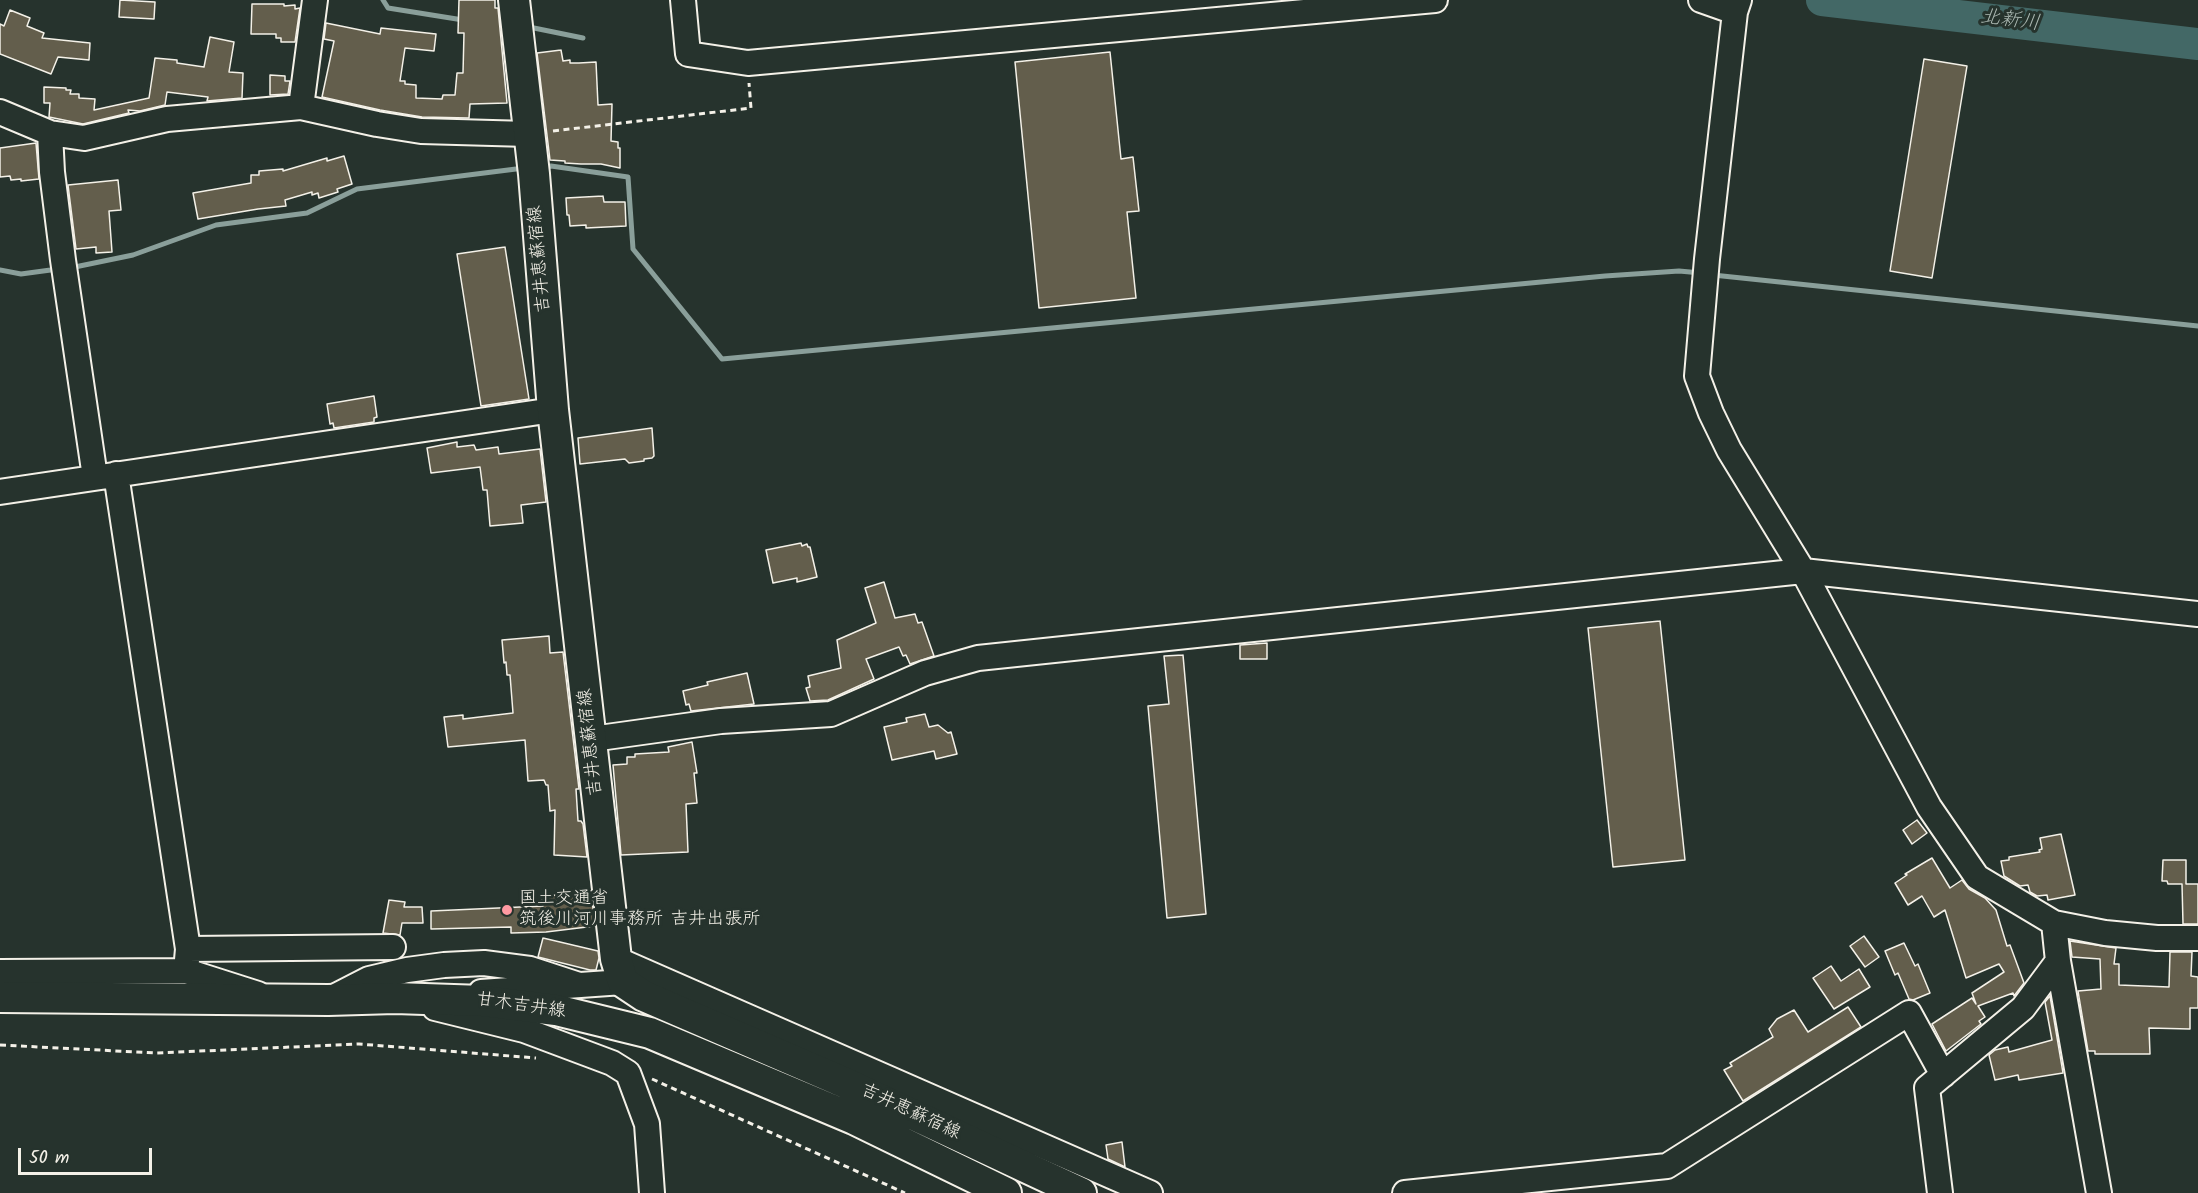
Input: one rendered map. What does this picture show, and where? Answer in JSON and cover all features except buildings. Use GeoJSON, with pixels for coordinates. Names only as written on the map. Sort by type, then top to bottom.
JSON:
{"type":"FeatureCollection","features":[{"type":"Feature","properties":{"kind":"main road","name":"吉井恵蘇宿線"},"geometry":{"type":"LineString","coordinates":[[514,0],[531,155],[553,410],[620,971],[644,996],[848,1084],[1081,1193]]}},
{"type":"Feature","properties":{"kind":"main road","name":"甘木吉井線"},"geometry":{"type":"LineString","coordinates":[[0,997],[483,1000],[555,1010],[650,1033],[854,1119],[1006,1193]]}},
{"type":"Feature","properties":{"kind":"street"},"geometry":{"type":"LineString","coordinates":[[301,107],[315,0]]}},
{"type":"Feature","properties":{"kind":"street"},"geometry":{"type":"LineString","coordinates":[[683,0],[688,54],[748,63],[1435,0]]}},
{"type":"Feature","properties":{"kind":"street"},"geometry":{"type":"LineString","coordinates":[[1701,0],[1737,6],[1707,259],[1696,376],[1711,413],[1730,450],[1803,572],[1929,807],[1977,878],[2054,923],[2105,933],[2157,938],[2198,938]]}},
{"type":"Feature","properties":{"kind":"street"},"geometry":{"type":"LineString","coordinates":[[0,112],[50,133],[84,138],[167,119],[301,107],[531,155]]}},
{"type":"Feature","properties":{"kind":"street"},"geometry":{"type":"LineString","coordinates":[[50,133],[52,172],[64,267],[106,476],[187,960]]}},
{"type":"Feature","properties":{"kind":"street"},"geometry":{"type":"LineString","coordinates":[[0,492],[553,410]]}},
{"type":"Feature","properties":{"kind":"street"},"geometry":{"type":"LineString","coordinates":[[592,739],[721,721],[831,714],[925,673],[978,658],[1803,572],[2198,614]]}},
{"type":"Feature","properties":{"kind":"street"},"geometry":{"type":"LineString","coordinates":[[2054,923],[2058,961],[2099,1193]]}},
{"type":"Feature","properties":{"kind":"street"},"geometry":{"type":"LineString","coordinates":[[0,972],[393,947]]}},
{"type":"Feature","properties":{"kind":"street"},"geometry":{"type":"LineString","coordinates":[[187,960],[276,999]]}},
{"type":"Feature","properties":{"kind":"street"},"geometry":{"type":"LineString","coordinates":[[1940,1193],[1927,1088],[2023,1008],[2058,961]]}},
{"type":"Feature","properties":{"kind":"street"},"geometry":{"type":"LineString","coordinates":[[328,1000],[369,979],[407,970],[444,965],[484,963],[530,969],[579,985]]}},
{"type":"Feature","properties":{"kind":"street"},"geometry":{"type":"LineString","coordinates":[[395,998],[579,985],[620,971],[1150,1193]]}},
{"type":"Feature","properties":{"kind":"street"},"geometry":{"type":"LineString","coordinates":[[395,998],[524,1030],[612,1063],[628,1073],[647,1124],[652,1193]]}},
{"type":"Feature","properties":{"kind":"street"},"geometry":{"type":"LineString","coordinates":[[1405,1193],[1666,1166],[1909,1013],[1943,1075]]}},
{"type":"Feature","properties":{"kind":"path"},"geometry":{"type":"LineString","coordinates":[[531,155],[751,108],[748,63]]}},
{"type":"Feature","properties":{"kind":"path"},"geometry":{"type":"LineString","coordinates":[[0,1045],[157,1053],[359,1044],[542,1059]]}},
{"type":"Feature","properties":{"kind":"path"},"geometry":{"type":"LineString","coordinates":[[628,1073],[653,1079],[904,1193]]}},
{"type":"Feature","properties":{"kind":"waterway"},"geometry":{"type":"LineString","coordinates":[[383,0],[388,8],[463,20]]}},
{"type":"Feature","properties":{"kind":"waterway","name":"北新川"},"geometry":{"type":"LineString","coordinates":[[1822,0],[2198,44]]}},
{"type":"Feature","properties":{"kind":"waterway"},"geometry":{"type":"LineString","coordinates":[[529,27],[583,38]]}},
{"type":"Feature","properties":{"kind":"waterway"},"geometry":{"type":"LineString","coordinates":[[542,167],[551,166],[628,177],[633,249],[722,359],[1605,276],[1679,271],[1701,273]]}},
{"type":"Feature","properties":{"kind":"waterway"},"geometry":{"type":"LineString","coordinates":[[70,268],[133,255],[216,225],[307,213],[357,189],[524,168]]}},
{"type":"Feature","properties":{"kind":"waterway"},"geometry":{"type":"LineString","coordinates":[[0,270],[21,274],[58,269]]}},
{"type":"Feature","properties":{"kind":"waterway"},"geometry":{"type":"LineString","coordinates":[[1713,275],[2198,326]]}},
{"type":"Feature","properties":{"kind":"place","name":"国土交通省 筑後川河川事務所 吉井出張所"},"geometry":{"type":"Point","coordinates":[507,910]}}]}
